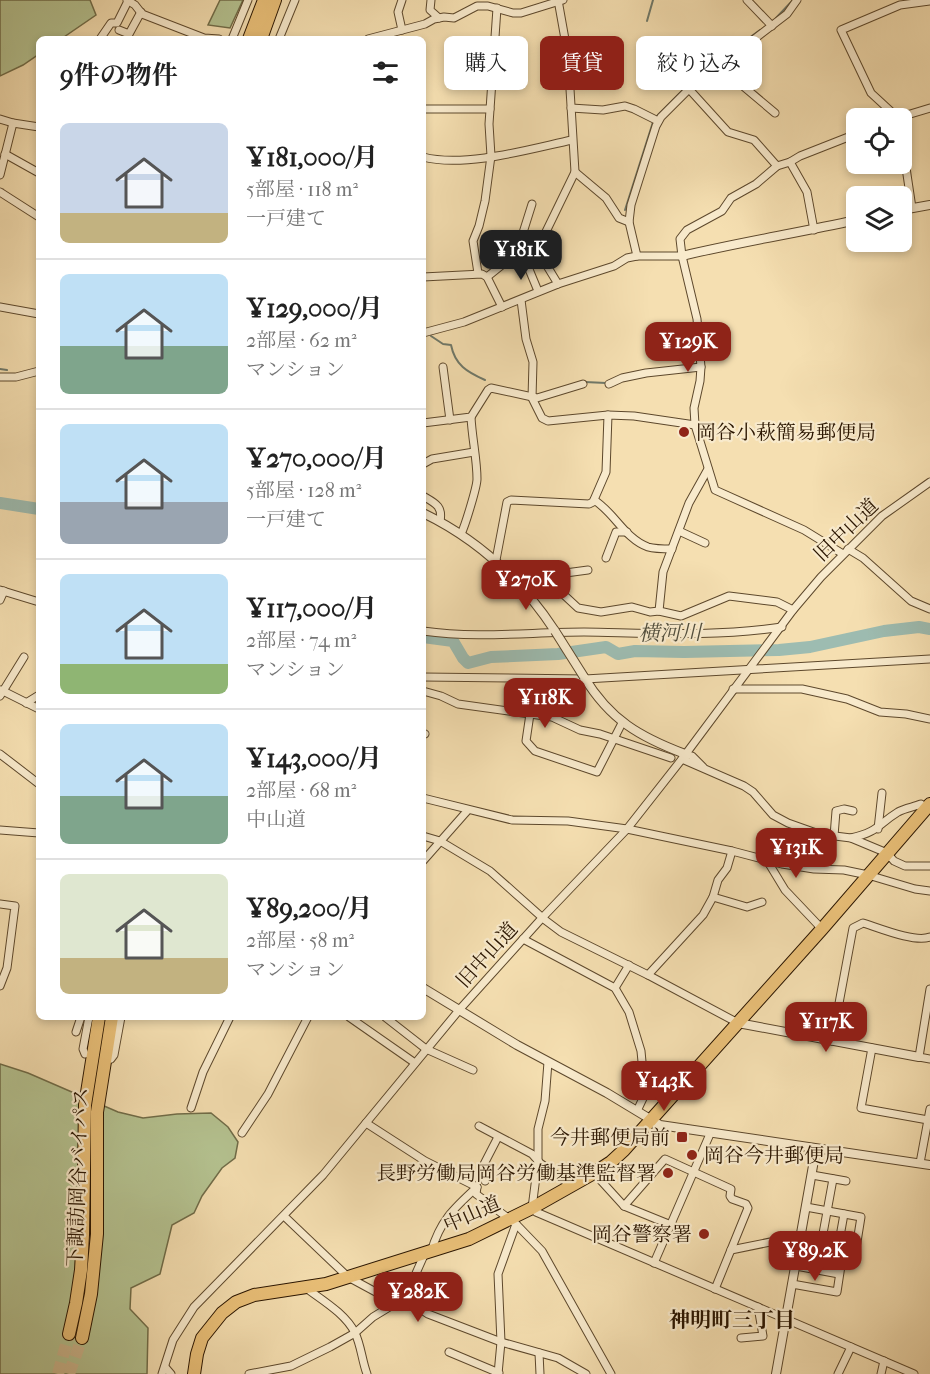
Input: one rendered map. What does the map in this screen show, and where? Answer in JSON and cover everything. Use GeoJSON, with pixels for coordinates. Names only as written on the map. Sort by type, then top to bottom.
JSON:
{"type":"FeatureCollection","features":[{"type":"Feature","properties":{"kind":"highway"},"geometry":{"type":"LineString","coordinates":[[250,36],[264,0]]}},
{"type":"Feature","properties":{"kind":"highway"},"geometry":{"type":"LineString","coordinates":[[262,36],[275,0]]}},
{"type":"Feature","properties":{"kind":"highway"},"geometry":{"type":"LineString","coordinates":[[269,16],[275,13],[281,0]]}},
{"type":"Feature","properties":{"kind":"highway","name":"中山道"},"geometry":{"type":"LineString","coordinates":[[194,1374],[202,1338],[222,1313],[236,1302],[254,1295],[306,1288],[348,1277],[469,1239],[512,1222],[611,1162],[738,1023],[928,806]]}},
{"type":"Feature","properties":{"kind":"highway","name":"下諏訪岡谷バイパス"},"geometry":{"type":"LineString","coordinates":[[69,1334],[82,1261],[85,1105],[98,1020]]}},
{"type":"Feature","properties":{"kind":"highway","name":"下諏訪岡谷バイパス"},"geometry":{"type":"LineString","coordinates":[[82,1338],[91,1294],[97,1234],[97,1112],[112,1020]]}},
{"type":"Feature","properties":{"kind":"street"},"geometry":{"type":"LineString","coordinates":[[233,36],[248,0]]}},
{"type":"Feature","properties":{"kind":"street"},"geometry":{"type":"LineString","coordinates":[[280,36],[295,0]]}},
{"type":"Feature","properties":{"kind":"street"},"geometry":{"type":"LineString","coordinates":[[402,0],[398,12],[402,30]]}},
{"type":"Feature","properties":{"kind":"street"},"geometry":{"type":"LineString","coordinates":[[431,0],[430,10],[439,18]]}},
{"type":"Feature","properties":{"kind":"street"},"geometry":{"type":"LineString","coordinates":[[472,0],[473,9]]}},
{"type":"Feature","properties":{"kind":"street"},"geometry":{"type":"LineString","coordinates":[[747,0],[772,26]]}},
{"type":"Feature","properties":{"kind":"street"},"geometry":{"type":"LineString","coordinates":[[758,36],[787,14],[797,0]]}},
{"type":"Feature","properties":{"kind":"street"},"geometry":{"type":"LineString","coordinates":[[102,36],[111,23],[117,23],[130,1],[141,12],[200,36]]}},
{"type":"Feature","properties":{"kind":"street"},"geometry":{"type":"LineString","coordinates":[[393,36],[402,30],[439,18],[454,18],[477,6],[521,13],[560,1],[568,56],[575,172],[540,244],[541,256],[558,284]]}},
{"type":"Feature","properties":{"kind":"street"},"geometry":{"type":"LineString","coordinates":[[886,108],[871,93],[841,30],[900,5],[930,1]]}},
{"type":"Feature","properties":{"kind":"street"},"geometry":{"type":"LineString","coordinates":[[478,273],[472,241],[481,220],[491,156],[489,124],[496,8]]}},
{"type":"Feature","properties":{"kind":"street"},"geometry":{"type":"LineString","coordinates":[[119,30],[129,34],[141,12]]}},
{"type":"Feature","properties":{"kind":"street"},"geometry":{"type":"LineString","coordinates":[[636,256],[629,222],[635,187],[658,121],[689,90]]}},
{"type":"Feature","properties":{"kind":"street"},"geometry":{"type":"LineString","coordinates":[[693,90],[728,132],[754,140],[777,166]]}},
{"type":"Feature","properties":{"kind":"street"},"geometry":{"type":"LineString","coordinates":[[748,90],[775,113]]}},
{"type":"Feature","properties":{"kind":"street"},"geometry":{"type":"LineString","coordinates":[[571,108],[603,110],[625,106],[658,121]]}},
{"type":"Feature","properties":{"kind":"street"},"geometry":{"type":"LineString","coordinates":[[912,113],[930,108]]}},
{"type":"Feature","properties":{"kind":"street"},"geometry":{"type":"LineString","coordinates":[[426,109],[490,109]]}},
{"type":"Feature","properties":{"kind":"street"},"geometry":{"type":"LineString","coordinates":[[0,119],[36,127]]}},
{"type":"Feature","properties":{"kind":"street"},"geometry":{"type":"LineString","coordinates":[[0,175],[13,123]]}},
{"type":"Feature","properties":{"kind":"street"},"geometry":{"type":"LineString","coordinates":[[846,138],[777,166],[756,184],[731,198],[722,212],[687,230],[680,239],[696,317],[701,367],[694,408],[695,425],[715,490],[863,558],[911,601],[930,609]]}},
{"type":"Feature","properties":{"kind":"street"},"geometry":{"type":"LineString","coordinates":[[426,157],[452,160],[491,156],[572,140]]}},
{"type":"Feature","properties":{"kind":"street"},"geometry":{"type":"LineString","coordinates":[[5,154],[36,171]]}},
{"type":"Feature","properties":{"kind":"street"},"geometry":{"type":"LineString","coordinates":[[790,162],[807,192],[813,230]]}},
{"type":"Feature","properties":{"kind":"street"},"geometry":{"type":"LineString","coordinates":[[575,172],[606,198],[619,218],[629,222]]}},
{"type":"Feature","properties":{"kind":"street"},"geometry":{"type":"LineString","coordinates":[[0,192],[36,215]]}},
{"type":"Feature","properties":{"kind":"street"},"geometry":{"type":"LineString","coordinates":[[522,249],[521,240],[532,204]]}},
{"type":"Feature","properties":{"kind":"street"},"geometry":{"type":"LineString","coordinates":[[912,208],[930,205]]}},
{"type":"Feature","properties":{"kind":"street"},"geometry":{"type":"LineString","coordinates":[[426,332],[465,322],[538,291],[614,266],[627,258],[682,256],[725,245],[846,222]]}},
{"type":"Feature","properties":{"kind":"street"},"geometry":{"type":"LineString","coordinates":[[487,277],[522,249],[540,244]]}},
{"type":"Feature","properties":{"kind":"street"},"geometry":{"type":"LineString","coordinates":[[526,262],[538,291]]}},
{"type":"Feature","properties":{"kind":"street"},"geometry":{"type":"LineString","coordinates":[[426,277],[447,278],[478,273],[487,277],[502,307]]}},
{"type":"Feature","properties":{"kind":"street"},"geometry":{"type":"LineString","coordinates":[[521,300],[526,339],[533,362],[532,398],[542,418],[548,421],[608,415],[634,416],[695,425]]}},
{"type":"Feature","properties":{"kind":"street"},"geometry":{"type":"LineString","coordinates":[[0,307],[36,312]]}},
{"type":"Feature","properties":{"kind":"street"},"geometry":{"type":"LineString","coordinates":[[443,367],[450,420]]}},
{"type":"Feature","properties":{"kind":"street"},"geometry":{"type":"LineString","coordinates":[[609,384],[622,378],[646,373],[701,367]]}},
{"type":"Feature","properties":{"kind":"street"},"geometry":{"type":"LineString","coordinates":[[0,376],[16,377],[36,372]]}},
{"type":"Feature","properties":{"kind":"street"},"geometry":{"type":"LineString","coordinates":[[461,534],[466,525],[466,515],[477,479],[471,417],[488,390],[491,388],[532,398],[561,392],[583,384]]}},
{"type":"Feature","properties":{"kind":"street"},"geometry":{"type":"LineString","coordinates":[[496,560],[507,502],[511,500],[589,504],[594,501],[606,472],[608,415]]}},
{"type":"Feature","properties":{"kind":"street"},"geometry":{"type":"LineString","coordinates":[[426,423],[471,417]]}},
{"type":"Feature","properties":{"kind":"street"},"geometry":{"type":"LineString","coordinates":[[426,462],[432,459],[474,452]]}},
{"type":"Feature","properties":{"kind":"street"},"geometry":{"type":"LineString","coordinates":[[659,611],[663,572],[689,503],[708,468]]}},
{"type":"Feature","properties":{"kind":"street","name":"旧中山道"},"geometry":{"type":"LineString","coordinates":[[163,1371],[173,1340],[194,1307],[323,1175],[460,1009],[627,829],[684,757],[793,610],[846,551],[882,516],[930,482]]}},
{"type":"Feature","properties":{"kind":"street"},"geometry":{"type":"LineString","coordinates":[[426,498],[437,503],[441,512],[440,521]]}},
{"type":"Feature","properties":{"kind":"street"},"geometry":{"type":"LineString","coordinates":[[594,501],[602,505],[627,532],[649,547],[672,549]]}},
{"type":"Feature","properties":{"kind":"street"},"geometry":{"type":"LineString","coordinates":[[426,514],[461,534],[496,560],[516,579],[537,604],[599,700],[622,723],[652,742],[684,757],[692,756],[705,769],[744,786],[753,792],[773,815],[788,823],[834,836],[851,838],[887,853],[894,861],[905,866],[930,866]]}},
{"type":"Feature","properties":{"kind":"street"},"geometry":{"type":"LineString","coordinates":[[679,531],[705,543]]}},
{"type":"Feature","properties":{"kind":"street"},"geometry":{"type":"LineString","coordinates":[[606,558],[616,532],[627,532]]}},
{"type":"Feature","properties":{"kind":"street"},"geometry":{"type":"LineString","coordinates":[[516,579],[531,567],[578,608],[601,612],[632,607],[681,616],[729,596],[777,602],[793,610]]}},
{"type":"Feature","properties":{"kind":"street"},"geometry":{"type":"LineString","coordinates":[[543,576],[588,570]]}},
{"type":"Feature","properties":{"kind":"street"},"geometry":{"type":"LineString","coordinates":[[0,600],[2,590],[36,601]]}},
{"type":"Feature","properties":{"kind":"street"},"geometry":{"type":"LineString","coordinates":[[426,631],[456,635],[584,632],[654,635],[780,628]]}},
{"type":"Feature","properties":{"kind":"street"},"geometry":{"type":"LineString","coordinates":[[24,657],[1,692],[36,708]]}},
{"type":"Feature","properties":{"kind":"street"},"geometry":{"type":"LineString","coordinates":[[426,677],[584,678],[751,667],[930,659]]}},
{"type":"Feature","properties":{"kind":"street"},"geometry":{"type":"LineString","coordinates":[[733,689],[802,689],[847,699],[880,712],[930,719]]}},
{"type":"Feature","properties":{"kind":"street"},"geometry":{"type":"LineString","coordinates":[[426,692],[458,704],[552,717],[580,730],[671,758]]}},
{"type":"Feature","properties":{"kind":"street"},"geometry":{"type":"LineString","coordinates":[[26,703],[36,697]]}},
{"type":"Feature","properties":{"kind":"street"},"geometry":{"type":"LineString","coordinates":[[530,714],[526,741],[535,751],[597,772],[622,723]]}},
{"type":"Feature","properties":{"kind":"street"},"geometry":{"type":"LineString","coordinates":[[0,754],[36,782]]}},
{"type":"Feature","properties":{"kind":"street"},"geometry":{"type":"LineString","coordinates":[[878,829],[882,793]]}},
{"type":"Feature","properties":{"kind":"street"},"geometry":{"type":"LineString","coordinates":[[426,799],[512,820],[568,821],[627,829],[732,851],[768,862],[814,869],[844,870],[930,891]]}},
{"type":"Feature","properties":{"kind":"street"},"geometry":{"type":"LineString","coordinates":[[851,838],[878,829],[898,812],[921,804],[928,806]]}},
{"type":"Feature","properties":{"kind":"street"},"geometry":{"type":"LineString","coordinates":[[834,836],[836,811],[844,809],[853,811]]}},
{"type":"Feature","properties":{"kind":"street"},"geometry":{"type":"LineString","coordinates":[[426,857],[468,810]]}},
{"type":"Feature","properties":{"kind":"street"},"geometry":{"type":"LineString","coordinates":[[0,830],[36,833]]}},
{"type":"Feature","properties":{"kind":"street"},"geometry":{"type":"LineString","coordinates":[[426,837],[440,841],[490,871],[561,932],[738,1023],[930,1059]]}},
{"type":"Feature","properties":{"kind":"street"},"geometry":{"type":"LineString","coordinates":[[648,975],[677,942],[693,928],[713,897],[718,880],[727,868],[732,851]]}},
{"type":"Feature","properties":{"kind":"street"},"geometry":{"type":"LineString","coordinates":[[768,862],[785,890],[822,928]]}},
{"type":"Feature","properties":{"kind":"street"},"geometry":{"type":"LineString","coordinates":[[713,897],[747,907],[762,902]]}},
{"type":"Feature","properties":{"kind":"street"},"geometry":{"type":"LineString","coordinates":[[0,904],[15,906],[7,968],[0,986]]}},
{"type":"Feature","properties":{"kind":"street"},"geometry":{"type":"LineString","coordinates":[[832,1041],[853,928],[863,923],[904,936],[926,939],[930,937]]}},
{"type":"Feature","properties":{"kind":"street"},"geometry":{"type":"LineString","coordinates":[[523,939],[615,988],[629,1012],[641,1050],[645,1094],[637,1111]]}},
{"type":"Feature","properties":{"kind":"street"},"geometry":{"type":"LineString","coordinates":[[615,988],[629,965]]}},
{"type":"Feature","properties":{"kind":"street"},"geometry":{"type":"LineString","coordinates":[[919,1057],[930,989]]}},
{"type":"Feature","properties":{"kind":"street"},"geometry":{"type":"LineString","coordinates":[[426,990],[517,1045],[660,1125],[930,1165]]}},
{"type":"Feature","properties":{"kind":"street"},"geometry":{"type":"LineString","coordinates":[[76,1032],[80,1020]]}},
{"type":"Feature","properties":{"kind":"street"},"geometry":{"type":"LineString","coordinates":[[85,1054],[83,1049],[88,1020]]}},
{"type":"Feature","properties":{"kind":"street"},"geometry":{"type":"LineString","coordinates":[[111,1059],[114,1056],[120,1020]]}},
{"type":"Feature","properties":{"kind":"street"},"geometry":{"type":"LineString","coordinates":[[191,1107],[203,1072],[229,1020]]}},
{"type":"Feature","properties":{"kind":"street"},"geometry":{"type":"LineString","coordinates":[[242,1133],[268,1094],[307,1020]]}},
{"type":"Feature","properties":{"kind":"street"},"geometry":{"type":"LineString","coordinates":[[353,1020],[415,1063]]}},
{"type":"Feature","properties":{"kind":"street"},"geometry":{"type":"LineString","coordinates":[[389,1020],[426,1049],[473,1070]]}},
{"type":"Feature","properties":{"kind":"street"},"geometry":{"type":"LineString","coordinates":[[872,1048],[861,1108],[928,1120]]}},
{"type":"Feature","properties":{"kind":"street"},"geometry":{"type":"LineString","coordinates":[[548,1062],[545,1101],[538,1130],[532,1208],[536,1212],[914,1374]]}},
{"type":"Feature","properties":{"kind":"street"},"geometry":{"type":"LineString","coordinates":[[920,1163],[930,1109]]}},
{"type":"Feature","properties":{"kind":"street"},"geometry":{"type":"LineString","coordinates":[[366,1123],[425,1161],[477,1187]]}},
{"type":"Feature","properties":{"kind":"street"},"geometry":{"type":"LineString","coordinates":[[478,1126],[532,1154],[537,1161],[572,1186]]}},
{"type":"Feature","properties":{"kind":"street"},"geometry":{"type":"LineString","coordinates":[[654,1263],[710,1134]]}},
{"type":"Feature","properties":{"kind":"street"},"geometry":{"type":"LineString","coordinates":[[485,1181],[482,1168],[498,1137]]}},
{"type":"Feature","properties":{"kind":"street"},"geometry":{"type":"LineString","coordinates":[[776,1374],[816,1149]]}},
{"type":"Feature","properties":{"kind":"street"},"geometry":{"type":"LineString","coordinates":[[624,1206],[665,1160],[731,1189],[732,1199],[746,1204],[748,1208],[715,1289]]}},
{"type":"Feature","properties":{"kind":"street"},"geometry":{"type":"LineString","coordinates":[[594,1173],[624,1206],[671,1225]]}},
{"type":"Feature","properties":{"kind":"street"},"geometry":{"type":"LineString","coordinates":[[812,1175],[846,1181]]}},
{"type":"Feature","properties":{"kind":"street"},"geometry":{"type":"LineString","coordinates":[[822,1239],[833,1179]]}},
{"type":"Feature","properties":{"kind":"street"},"geometry":{"type":"LineString","coordinates":[[477,1187],[476,1194],[535,1242],[554,1270],[611,1374]]}},
{"type":"Feature","properties":{"kind":"street"},"geometry":{"type":"LineString","coordinates":[[249,1374],[291,1366],[355,1333],[373,1317],[396,1303],[409,1289],[443,1221],[451,1210],[477,1187]]}},
{"type":"Feature","properties":{"kind":"street"},"geometry":{"type":"LineString","coordinates":[[806,1206],[861,1217],[856,1248],[844,1246],[839,1242],[844,1214]]}},
{"type":"Feature","properties":{"kind":"street"},"geometry":{"type":"LineString","coordinates":[[284,1216],[348,1277],[396,1303],[413,1305],[428,1314],[501,1342],[558,1359],[586,1374]]}},
{"type":"Feature","properties":{"kind":"street"},"geometry":{"type":"LineString","coordinates":[[449,1352],[499,1373],[501,1342],[498,1274],[512,1222]]}},
{"type":"Feature","properties":{"kind":"street"},"geometry":{"type":"LineString","coordinates":[[731,1250],[795,1236],[801,1237]]}},
{"type":"Feature","properties":{"kind":"street"},"geometry":{"type":"LineString","coordinates":[[792,1284],[837,1292],[844,1246]]}},
{"type":"Feature","properties":{"kind":"street"},"geometry":{"type":"LineString","coordinates":[[796,1266],[839,1274]]}},
{"type":"Feature","properties":{"kind":"street"},"geometry":{"type":"LineString","coordinates":[[306,1288],[332,1307],[355,1333],[367,1374]]}},
{"type":"Feature","properties":{"kind":"street"},"geometry":{"type":"LineString","coordinates":[[741,1338],[763,1336],[758,1307]]}},
{"type":"Feature","properties":{"kind":"street"},"geometry":{"type":"LineString","coordinates":[[838,1374],[850,1347]]}},
{"type":"Feature","properties":{"kind":"street"},"geometry":{"type":"LineString","coordinates":[[539,1353],[540,1374]]}},
{"type":"Feature","properties":{"kind":"street"},"geometry":{"type":"LineString","coordinates":[[881,1374],[884,1361]]}},
{"type":"Feature","properties":{"kind":"street"},"geometry":{"type":"LineString","coordinates":[[163,1371],[171,1374]]}},
{"type":"Feature","properties":{"kind":"green space"},"geometry":{"type":"Polygon","coordinates":[[[0,0],[90,0],[96,15],[65,36],[36,36],[36,56],[0,76],[0,0]]]}},
{"type":"Feature","properties":{"kind":"green space"},"geometry":{"type":"Polygon","coordinates":[[[220,0],[243,0],[230,28],[208,25],[220,0]]]}},
{"type":"Feature","properties":{"kind":"green space"},"geometry":{"type":"Polygon","coordinates":[[[0,1064],[28,1073],[118,1112],[143,1118],[211,1113],[228,1127],[238,1142],[235,1158],[222,1168],[202,1196],[194,1213],[172,1225],[160,1274],[131,1288],[130,1309],[148,1328],[147,1374],[0,1374],[0,1064]]]}},
{"type":"Feature","properties":{"kind":"waterway"},"geometry":{"type":"LineString","coordinates":[[647,21],[653,0]]}},
{"type":"Feature","properties":{"kind":"waterway"},"geometry":{"type":"LineString","coordinates":[[776,18],[793,0]]}},
{"type":"Feature","properties":{"kind":"waterway"},"geometry":{"type":"LineString","coordinates":[[656,117],[696,77],[760,30]]}},
{"type":"Feature","properties":{"kind":"waterway"},"geometry":{"type":"LineString","coordinates":[[625,210],[653,122]]}},
{"type":"Feature","properties":{"kind":"waterway"},"geometry":{"type":"LineString","coordinates":[[431,336],[443,344],[451,345],[459,363],[485,380]]}},
{"type":"Feature","properties":{"kind":"waterway"},"geometry":{"type":"LineString","coordinates":[[0,369],[7,370]]}},
{"type":"Feature","properties":{"kind":"waterway"},"geometry":{"type":"LineString","coordinates":[[585,382],[606,383]]}},
{"type":"Feature","properties":{"kind":"waterway","name":"横河川"},"geometry":{"type":"LineString","coordinates":[[0,503],[36,509]]}},
{"type":"Feature","properties":{"kind":"waterway","name":"横河川"},"geometry":{"type":"LineString","coordinates":[[426,637],[453,641],[468,663],[491,657],[558,654],[606,647],[618,654],[635,651],[779,650],[810,647],[884,631],[919,627],[930,629]]}},
{"type":"Feature","properties":{"kind":"tunnel"},"geometry":{"type":"LineString","coordinates":[[58,1374],[69,1334]]}},
{"type":"Feature","properties":{"kind":"tunnel"},"geometry":{"type":"LineString","coordinates":[[69,1374],[82,1338]]}},
{"type":"Feature","properties":{"kind":"place","name":"岡谷小萩簡易郵便局"},"geometry":{"type":"Point","coordinates":[684,432]}},
{"type":"Feature","properties":{"kind":"place","name":"今井郵便局前"},"geometry":{"type":"Point","coordinates":[682,1137]}},
{"type":"Feature","properties":{"kind":"place","name":"岡谷今井郵便局"},"geometry":{"type":"Point","coordinates":[692,1155]}},
{"type":"Feature","properties":{"kind":"place","name":"長野労働局岡谷労働基準監督署"},"geometry":{"type":"Point","coordinates":[668,1173]}},
{"type":"Feature","properties":{"kind":"place","name":"岡谷警察署"},"geometry":{"type":"Point","coordinates":[704,1234]}},
{"type":"Feature","properties":{"kind":"district","name":"神明町三丁目"},"geometry":{"type":"Point","coordinates":[732,1320]}}]}
